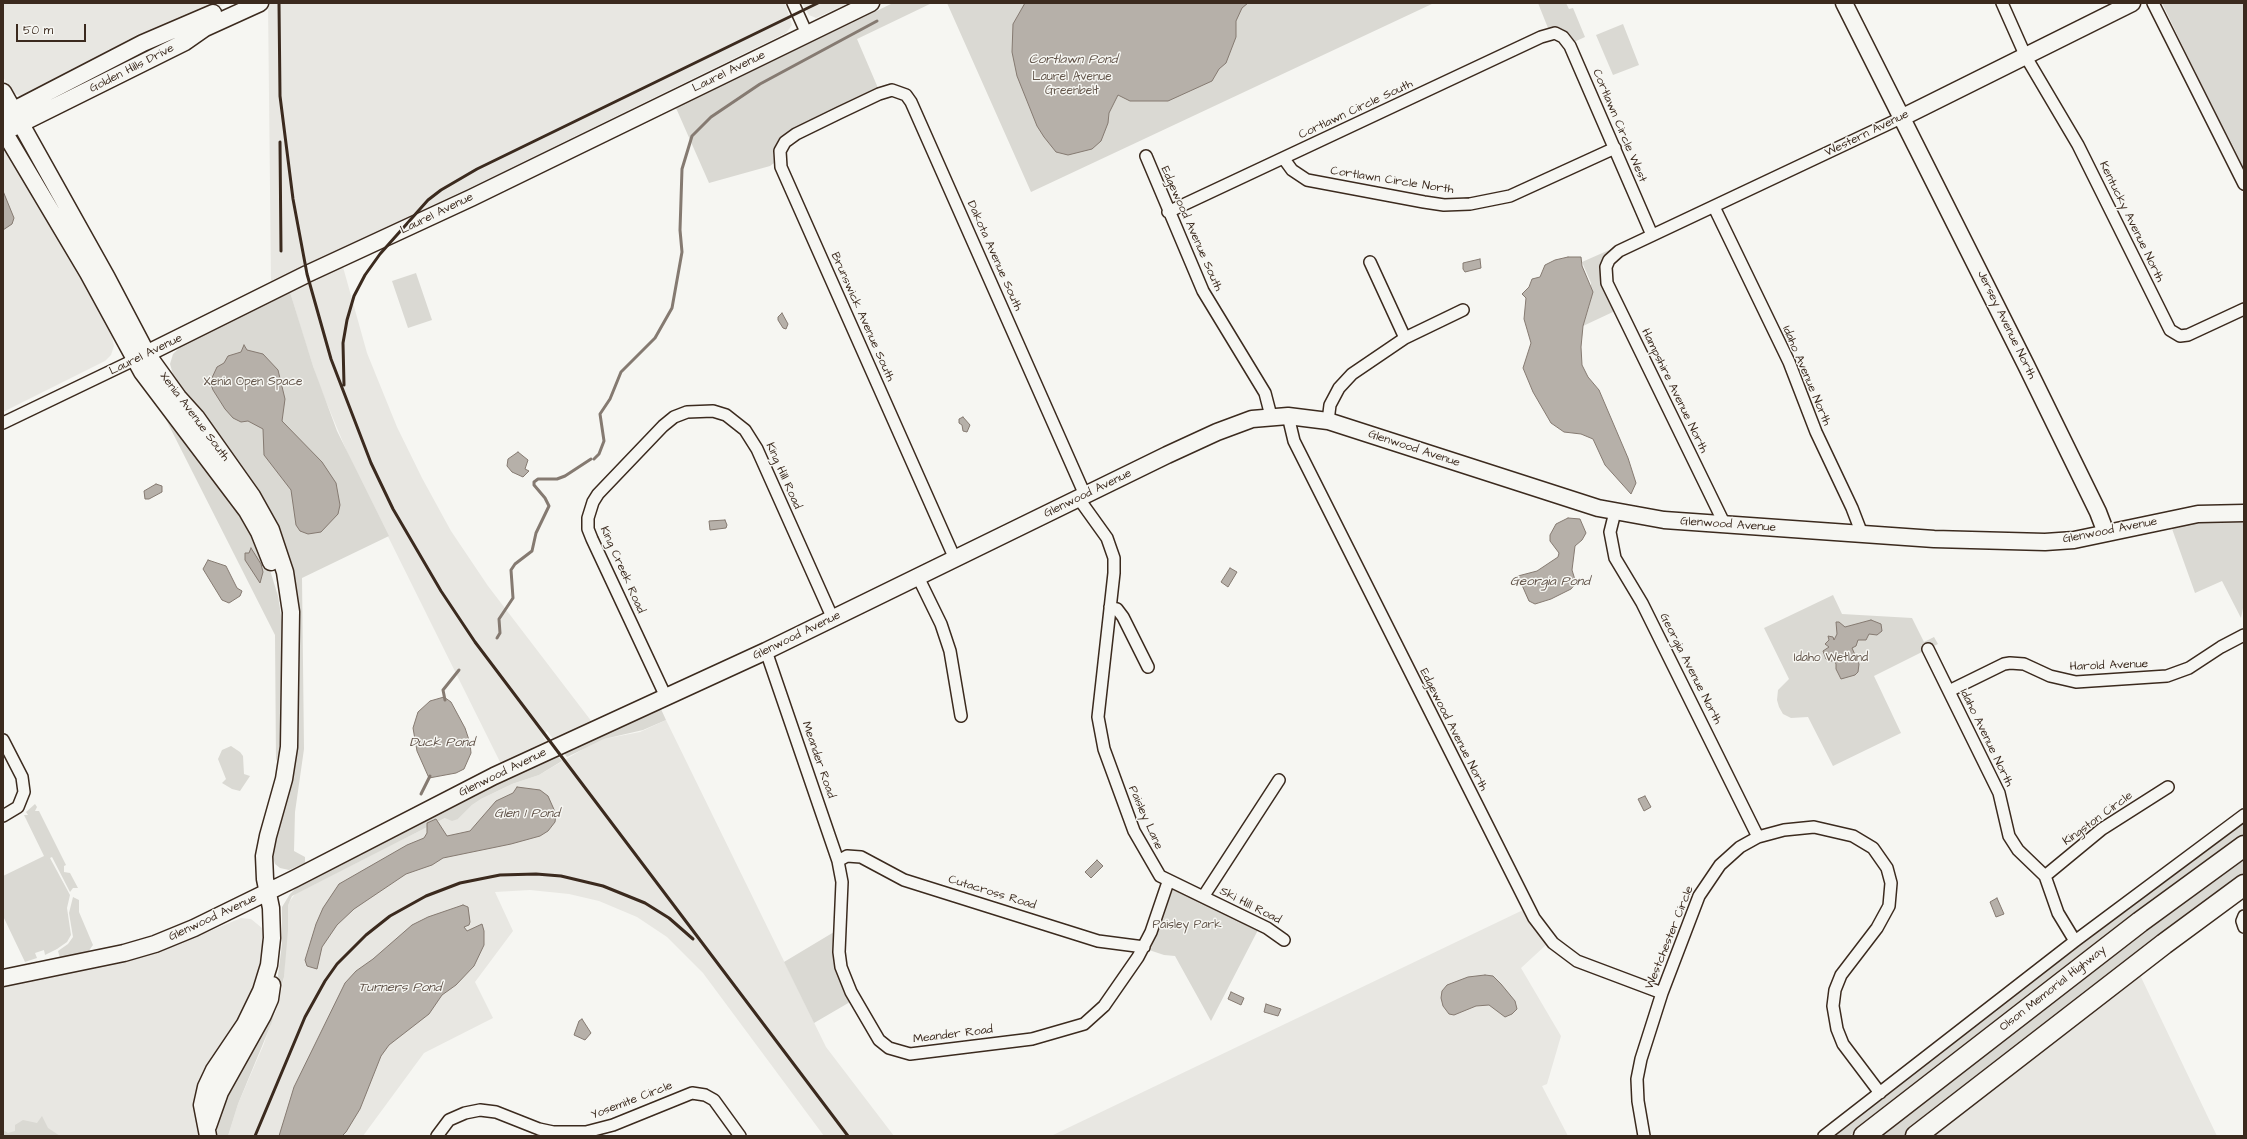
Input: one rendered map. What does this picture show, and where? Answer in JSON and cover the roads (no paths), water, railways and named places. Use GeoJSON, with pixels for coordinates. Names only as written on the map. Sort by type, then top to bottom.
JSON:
{"type":"FeatureCollection","features":[{"type":"Feature","properties":{"kind":"highway","name":"Olson Memorial Highway"},"geometry":{"type":"LineString","coordinates":[[1864,1136],[2134,926],[2244,846]]}},
{"type":"Feature","properties":{"kind":"highway"},"geometry":{"type":"LineString","coordinates":[[1916,1136],[2158,948],[2244,885]]}},
{"type":"Feature","properties":{"kind":"street","name":"Golden Hills Drive"},"geometry":{"type":"LineString","coordinates":[[8,112],[143,43],[188,26],[234,3]]}},
{"type":"Feature","properties":{"kind":"street","name":"Golden Hills Drive"},"geometry":{"type":"LineString","coordinates":[[3,131],[185,42],[205,28],[260,3]]}},
{"type":"Feature","properties":{"kind":"street"},"geometry":{"type":"LineString","coordinates":[[793,3],[808,34]]}},
{"type":"Feature","properties":{"kind":"street","name":"Laurel Avenue"},"geometry":{"type":"LineString","coordinates":[[3,423],[141,357],[307,274],[430,218],[871,3]]}},
{"type":"Feature","properties":{"kind":"street","name":"Jersey Avenue North"},"geometry":{"type":"LineString","coordinates":[[1844,3],[1903,117],[2095,506],[2106,534]]}},
{"type":"Feature","properties":{"kind":"street","name":"Kentucky Avenue North"},"geometry":{"type":"LineString","coordinates":[[2002,3],[2026,57],[2087,161],[2170,330],[2180,336],[2188,335],[2244,309]]}},
{"type":"Feature","properties":{"kind":"street","name":"Western Avenue"},"geometry":{"type":"LineString","coordinates":[[1606,267],[1609,260],[1619,251],[1903,117],[2132,3]]}},
{"type":"Feature","properties":{"kind":"street"},"geometry":{"type":"LineString","coordinates":[[2153,3],[2244,184]]}},
{"type":"Feature","properties":{"kind":"street","name":"Cortlawn Circle West"},"geometry":{"type":"LineString","coordinates":[[1555,33],[1563,37],[1570,46],[1652,235]]}},
{"type":"Feature","properties":{"kind":"street","name":"Cortlawn Circle South"},"geometry":{"type":"LineString","coordinates":[[1168,212],[1284,159],[1541,37],[1555,33]]}},
{"type":"Feature","properties":{"kind":"street","name":"Dakota Avenue South"},"geometry":{"type":"LineString","coordinates":[[839,113],[879,94],[892,90],[906,95],[911,102],[1082,497]]}},
{"type":"Feature","properties":{"kind":"street","name":"Xenia Avenue South"},"geometry":{"type":"LineString","coordinates":[[3,92],[8,112],[20,124],[107,278],[141,357]]}},
{"type":"Feature","properties":{"kind":"street","name":"Brunswick Avenue South"},"geometry":{"type":"LineString","coordinates":[[839,113],[796,134],[785,142],[780,151],[781,167],[955,559]]}},
{"type":"Feature","properties":{"kind":"street","name":"Xenia Avenue South"},"geometry":{"type":"LineString","coordinates":[[3,131],[88,273],[141,357],[259,532],[269,554],[284,611],[290,672],[290,734],[287,764],[264,856],[272,926],[269,965],[261,991],[248,1018],[214,1070],[206,1087],[202,1104],[207,1132]]}},
{"type":"Feature","properties":{"kind":"street","name":"Cortlawn Circle North"},"geometry":{"type":"LineString","coordinates":[[1284,159],[1292,170],[1307,180],[1437,204],[1470,204],[1516,193],[1615,148]]}},
{"type":"Feature","properties":{"kind":"street","name":"Edgewood Avenue South"},"geometry":{"type":"LineString","coordinates":[[1146,156],[1202,291],[1265,393],[1272,416]]}},
{"type":"Feature","properties":{"kind":"street","name":"Idaho Avenue North"},"geometry":{"type":"LineString","coordinates":[[1714,207],[1789,362],[1816,432],[1852,508],[1862,534]]}},
{"type":"Feature","properties":{"kind":"street"},"geometry":{"type":"LineString","coordinates":[[1370,262],[1405,338]]}},
{"type":"Feature","properties":{"kind":"street","name":"Hampshire Avenue North"},"geometry":{"type":"LineString","coordinates":[[1606,267],[1607,283],[1725,525]]}},
{"type":"Feature","properties":{"kind":"street"},"geometry":{"type":"LineString","coordinates":[[1328,421],[1330,404],[1346,380],[1362,366],[1405,338],[1463,310]]}},
{"type":"Feature","properties":{"kind":"street","name":"King Hill Road"},"geometry":{"type":"LineString","coordinates":[[664,426],[674,417],[699,410],[713,410],[726,415],[746,430],[757,449],[833,619]]}},
{"type":"Feature","properties":{"kind":"street","name":"Glenwood Avenue"},"geometry":{"type":"LineString","coordinates":[[3,978],[54,969],[144,947],[194,928],[268,892],[444,801],[833,619],[1216,432],[1252,419],[1272,416],[1288,416],[1328,421],[1534,488],[1615,512],[1664,520],[1862,534],[2045,542],[2074,540],[2198,514],[2244,513]]}},
{"type":"Feature","properties":{"kind":"street","name":"Edgewood Avenue North"},"geometry":{"type":"LineString","coordinates":[[1288,416],[1294,441],[1534,918],[1553,943],[1577,961],[1662,993]]}},
{"type":"Feature","properties":{"kind":"street","name":"King Creek Road"},"geometry":{"type":"LineString","coordinates":[[664,426],[598,494],[589,510],[588,529],[666,697]]}},
{"type":"Feature","properties":{"kind":"street","name":"Paisley Lane"},"geometry":{"type":"LineString","coordinates":[[1082,497],[1112,548],[1114,573],[1099,708],[1102,740],[1134,831],[1156,870],[1168,882],[1203,897]]}},
{"type":"Feature","properties":{"kind":"street","name":"Georgia Avenue North"},"geometry":{"type":"LineString","coordinates":[[1615,512],[1610,532],[1615,558],[1642,603],[1758,837]]}},
{"type":"Feature","properties":{"kind":"street"},"geometry":{"type":"LineString","coordinates":[[918,577],[948,644],[955,672],[961,716]]}},
{"type":"Feature","properties":{"kind":"street"},"geometry":{"type":"LineString","coordinates":[[1110,607],[1116,609],[1123,617],[1148,667]]}},
{"type":"Feature","properties":{"kind":"street","name":"Harold Avenue"},"geometry":{"type":"LineString","coordinates":[[1949,691],[2004,664],[2010,663],[2024,664],[2050,676],[2076,682],[2167,676],[2189,668],[2221,647],[2244,635]]}},
{"type":"Feature","properties":{"kind":"street","name":"Idaho Avenue North"},"geometry":{"type":"LineString","coordinates":[[1928,649],[1999,793],[2009,836],[2018,850],[2045,876],[2058,913],[2075,941]]}},
{"type":"Feature","properties":{"kind":"street","name":"Meander Road"},"geometry":{"type":"LineString","coordinates":[[766,651],[838,861],[842,882],[839,952],[844,975],[879,1040],[889,1048],[902,1053],[1032,1039],[1084,1024],[1104,1006],[1144,947],[1151,932],[1168,882]]}},
{"type":"Feature","properties":{"kind":"street"},"geometry":{"type":"LineString","coordinates":[[3,740],[24,784],[22,802],[18,807],[3,816]]}},
{"type":"Feature","properties":{"kind":"street"},"geometry":{"type":"LineString","coordinates":[[1203,897],[1279,780]]}},
{"type":"Feature","properties":{"kind":"street","name":"Kingston Circle"},"geometry":{"type":"LineString","coordinates":[[2045,876],[2108,825],[2168,787]]}},
{"type":"Feature","properties":{"kind":"street"},"geometry":{"type":"LineString","coordinates":[[1824,1136],[2075,941],[2244,815]]}},
{"type":"Feature","properties":{"kind":"street","name":"Westchester Circle"},"geometry":{"type":"LineString","coordinates":[[1644,1136],[1639,1110],[1638,1078],[1641,1059],[1662,993],[1684,932],[1704,887],[1726,859],[1740,847],[1758,837],[1793,828],[1814,827],[1834,830],[1853,836],[1868,843],[1879,854],[1887,868],[1891,883],[1889,906],[1877,928],[1841,975],[1835,990],[1833,1006],[1837,1029],[1844,1044],[1880,1093]]}},
{"type":"Feature","properties":{"kind":"street","name":"Cutacross Road"},"geometry":{"type":"LineString","coordinates":[[838,861],[847,856],[861,857],[904,880],[1098,941],[1144,947]]}},
{"type":"Feature","properties":{"kind":"street","name":"Ski Hill Road"},"geometry":{"type":"LineString","coordinates":[[1203,897],[1267,928],[1284,940]]}},
{"type":"Feature","properties":{"kind":"street","name":"Yosemite Circle"},"geometry":{"type":"LineString","coordinates":[[437,1136],[448,1120],[472,1111],[496,1112],[539,1129],[553,1132],[575,1133],[604,1128],[686,1094],[705,1095],[719,1105],[740,1136]]}},
{"type":"Feature","properties":{"kind":"water","name":"Cortlawn Pond"},"geometry":{"type":"Polygon","coordinates":[[[1025,3],[1248,3],[1242,8],[1236,21],[1236,37],[1226,63],[1219,69],[1212,81],[1168,101],[1130,101],[1118,95],[1109,113],[1108,123],[1101,141],[1092,149],[1068,155],[1056,152],[1044,137],[1037,126],[1017,76],[1012,52],[1013,24],[1025,3]]]}},
{"type":"Feature","properties":{"kind":"water"},"geometry":{"type":"Polygon","coordinates":[[[3,191],[14,218],[12,224],[3,230],[3,191]]]}},
{"type":"Feature","properties":{"kind":"water"},"geometry":{"type":"Polygon","coordinates":[[[1568,257],[1581,257],[1582,266],[1593,292],[1583,326],[1581,347],[1582,365],[1588,377],[1599,390],[1628,458],[1636,483],[1631,494],[1605,465],[1593,439],[1581,434],[1564,432],[1551,423],[1533,392],[1523,368],[1531,343],[1524,319],[1526,298],[1522,294],[1529,287],[1532,279],[1540,277],[1545,265],[1555,260],[1568,257]]]}},
{"type":"Feature","properties":{"kind":"water"},"geometry":{"type":"Polygon","coordinates":[[[1480,259],[1481,268],[1465,272],[1463,269],[1463,263],[1480,259]]]}},
{"type":"Feature","properties":{"kind":"water"},"geometry":{"type":"Polygon","coordinates":[[[782,313],[788,324],[786,329],[783,328],[778,320],[778,317],[782,313]]]}},
{"type":"Feature","properties":{"kind":"water"},"geometry":{"type":"Polygon","coordinates":[[[244,345],[247,350],[263,354],[278,370],[285,399],[282,421],[322,462],[336,483],[340,505],[338,514],[321,532],[308,534],[300,531],[296,525],[291,490],[264,455],[263,429],[248,421],[241,422],[233,418],[225,409],[213,390],[210,382],[217,367],[224,363],[228,356],[241,352],[244,345]]]}},
{"type":"Feature","properties":{"kind":"water"},"geometry":{"type":"Polygon","coordinates":[[[963,417],[970,425],[967,432],[963,431],[962,425],[959,423],[959,419],[963,417]]]}},
{"type":"Feature","properties":{"kind":"water"},"geometry":{"type":"Polygon","coordinates":[[[518,452],[528,460],[525,469],[529,471],[523,477],[512,472],[507,466],[508,459],[518,452]]]}},
{"type":"Feature","properties":{"kind":"water"},"geometry":{"type":"Polygon","coordinates":[[[156,484],[162,486],[162,492],[149,499],[145,499],[144,491],[156,484]]]}},
{"type":"Feature","properties":{"kind":"water","name":"Georgia Pond"},"geometry":{"type":"Polygon","coordinates":[[[1568,518],[1580,519],[1586,533],[1582,540],[1575,546],[1572,570],[1576,583],[1571,589],[1551,599],[1535,604],[1529,601],[1518,576],[1537,571],[1558,557],[1559,553],[1550,541],[1550,535],[1556,524],[1568,518]]]}},
{"type":"Feature","properties":{"kind":"water"},"geometry":{"type":"Polygon","coordinates":[[[725,520],[727,525],[726,528],[710,530],[709,521],[725,520]]]}},
{"type":"Feature","properties":{"kind":"water"},"geometry":{"type":"Polygon","coordinates":[[[251,548],[261,564],[263,572],[260,583],[245,560],[245,553],[249,553],[251,548]]]}},
{"type":"Feature","properties":{"kind":"water"},"geometry":{"type":"Polygon","coordinates":[[[208,560],[226,566],[237,588],[242,591],[240,596],[229,603],[222,600],[203,569],[208,560]]]}},
{"type":"Feature","properties":{"kind":"water"},"geometry":{"type":"Polygon","coordinates":[[[1230,568],[1237,572],[1228,587],[1221,582],[1230,568]]]}},
{"type":"Feature","properties":{"kind":"water"},"geometry":{"type":"Polygon","coordinates":[[[1871,620],[1881,624],[1882,631],[1877,635],[1869,634],[1866,640],[1858,640],[1856,646],[1852,648],[1859,664],[1858,672],[1855,675],[1841,679],[1836,669],[1834,660],[1829,662],[1823,651],[1829,647],[1825,644],[1829,640],[1828,636],[1833,637],[1834,640],[1837,634],[1836,622],[1839,622],[1845,627],[1871,620]]]}},
{"type":"Feature","properties":{"kind":"water","name":"Duck Pond"},"geometry":{"type":"Polygon","coordinates":[[[444,697],[451,702],[465,728],[470,743],[471,753],[464,769],[456,773],[429,778],[417,751],[413,728],[418,712],[430,701],[444,697]]]}},
{"type":"Feature","properties":{"kind":"water","name":"Glen 1 Pond"},"geometry":{"type":"Polygon","coordinates":[[[517,787],[540,790],[548,796],[556,814],[555,822],[548,831],[540,836],[511,844],[443,858],[432,865],[406,874],[354,909],[337,925],[322,947],[317,969],[307,966],[305,960],[316,924],[323,908],[339,884],[407,845],[424,838],[427,833],[427,823],[436,819],[447,836],[470,831],[496,801],[513,793],[517,787]]]}},
{"type":"Feature","properties":{"kind":"water"},"geometry":{"type":"Polygon","coordinates":[[[1645,796],[1651,807],[1644,811],[1638,799],[1645,796]]]}},
{"type":"Feature","properties":{"kind":"water"},"geometry":{"type":"Polygon","coordinates":[[[1097,860],[1103,866],[1091,878],[1085,872],[1097,860]]]}},
{"type":"Feature","properties":{"kind":"water"},"geometry":{"type":"Polygon","coordinates":[[[1997,898],[2004,914],[1996,917],[1990,902],[1997,898]]]}},
{"type":"Feature","properties":{"kind":"water","name":"Turners Pond"},"geometry":{"type":"Polygon","coordinates":[[[463,905],[468,907],[470,922],[469,925],[464,927],[467,931],[482,924],[484,931],[484,945],[474,966],[456,985],[442,995],[429,1014],[389,1045],[381,1056],[360,1109],[346,1132],[342,1136],[279,1136],[294,1087],[345,983],[356,971],[373,959],[412,925],[428,917],[463,905]]]}},
{"type":"Feature","properties":{"kind":"water"},"geometry":{"type":"Polygon","coordinates":[[[1485,975],[1493,976],[1501,984],[1515,1001],[1517,1009],[1512,1014],[1505,1017],[1489,1005],[1476,1006],[1454,1015],[1449,1014],[1443,1006],[1441,998],[1442,991],[1447,985],[1468,977],[1485,975]]]}},
{"type":"Feature","properties":{"kind":"water"},"geometry":{"type":"Polygon","coordinates":[[[1231,992],[1244,998],[1241,1005],[1228,999],[1231,992]]]}},
{"type":"Feature","properties":{"kind":"water"},"geometry":{"type":"Polygon","coordinates":[[[1266,1004],[1281,1009],[1278,1016],[1264,1012],[1266,1004]]]}},
{"type":"Feature","properties":{"kind":"water"},"geometry":{"type":"Polygon","coordinates":[[[582,1019],[591,1033],[585,1040],[574,1035],[579,1021],[582,1019]]]}},
{"type":"Feature","properties":{"kind":"waterway"},"geometry":{"type":"LineString","coordinates":[[594,459],[599,454],[604,441],[600,414],[610,399],[621,372],[655,338],[672,308],[682,252],[680,230],[682,169],[692,136],[711,117],[760,84],[877,21]]}},
{"type":"Feature","properties":{"kind":"waterway"},"geometry":{"type":"LineString","coordinates":[[497,638],[500,633],[499,619],[513,598],[511,570],[515,564],[532,551],[536,533],[549,506],[545,498],[534,485],[534,482],[538,479],[557,479],[565,476],[591,459]]}},
{"type":"Feature","properties":{"kind":"waterway"},"geometry":{"type":"LineString","coordinates":[[445,700],[443,690],[459,670]]}},
{"type":"Feature","properties":{"kind":"waterway"},"geometry":{"type":"LineString","coordinates":[[421,794],[430,776]]}},
{"type":"Feature","properties":{"kind":"railway"},"geometry":{"type":"LineString","coordinates":[[279,3],[280,96],[293,199],[307,274],[331,359],[371,463],[393,509],[441,591],[475,642],[848,1136]]}},
{"type":"Feature","properties":{"kind":"railway"},"geometry":{"type":"LineString","coordinates":[[344,385],[343,343],[347,320],[354,296],[365,275],[380,254],[428,200],[441,190],[477,169],[818,3]]}},
{"type":"Feature","properties":{"kind":"railway"},"geometry":{"type":"LineString","coordinates":[[280,142],[281,251]]}},
{"type":"Feature","properties":{"kind":"railway"},"geometry":{"type":"LineString","coordinates":[[255,1136],[305,1017],[325,981],[337,964],[366,935],[390,916],[426,896],[460,883],[500,875],[536,874],[561,876],[603,886],[645,903],[669,918],[693,939]]}},
{"type":"Feature","properties":{"kind":"park label","name":"Laurel Avenue Greenbelt"},"geometry":{"type":"Point","coordinates":[1072,84]}},
{"type":"Feature","properties":{"kind":"park label","name":"Xenia Open Space"},"geometry":{"type":"Point","coordinates":[253,382]}},
{"type":"Feature","properties":{"kind":"park label","name":"Idaho Wetland"},"geometry":{"type":"Point","coordinates":[1831,658]}},
{"type":"Feature","properties":{"kind":"park label","name":"Paisley Park"},"geometry":{"type":"Point","coordinates":[1187,925]}}]}
